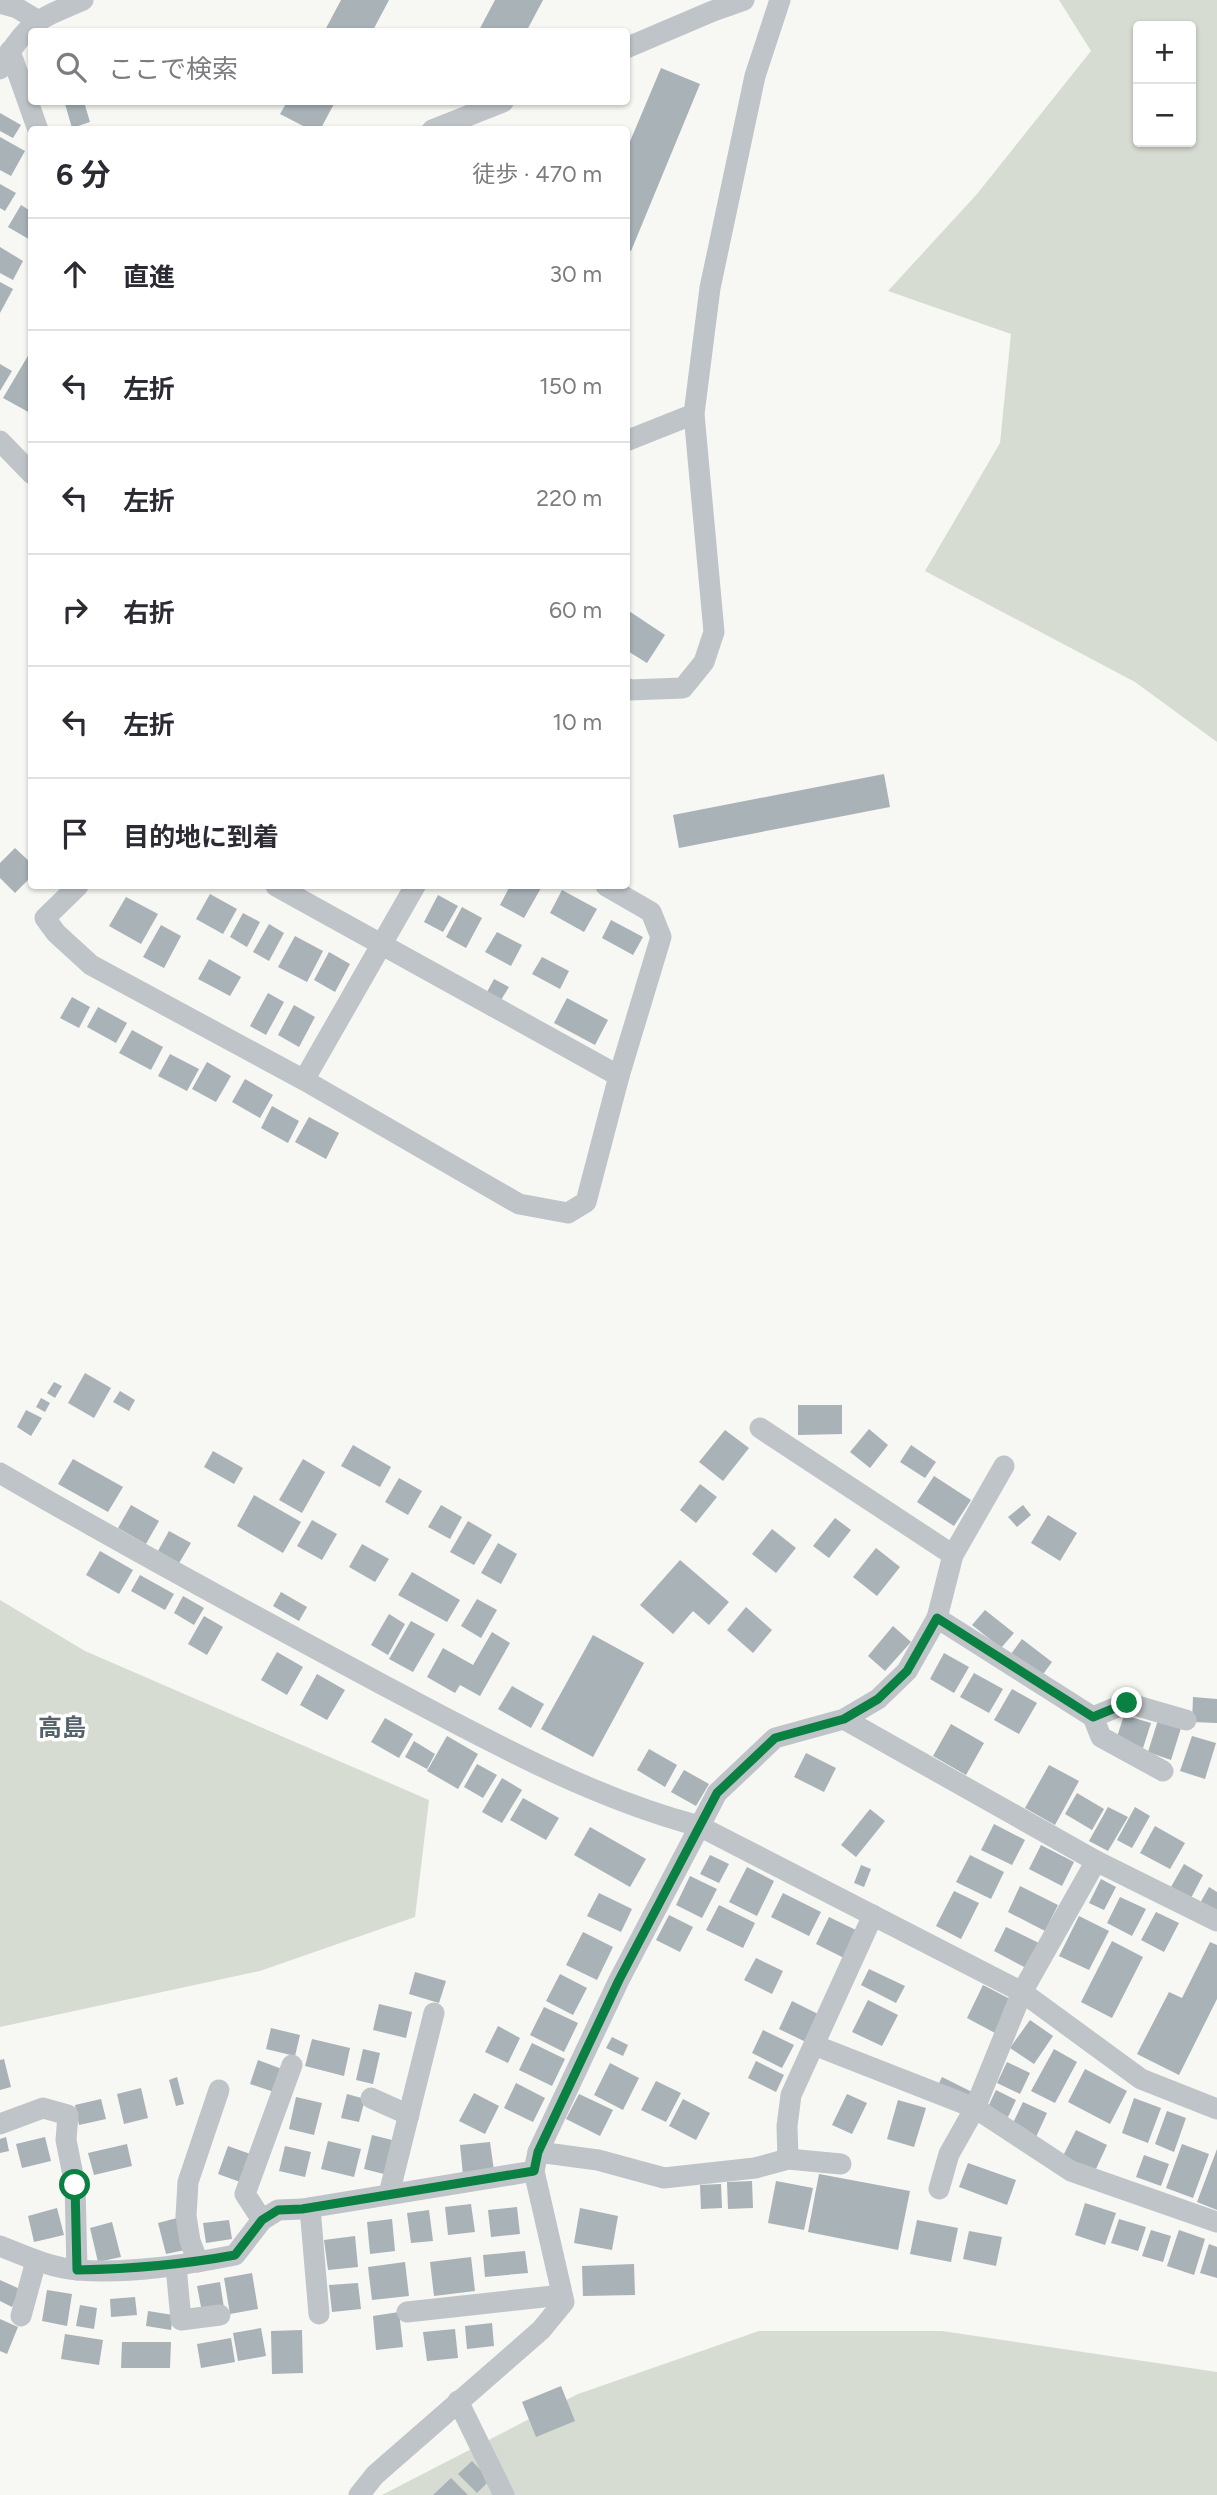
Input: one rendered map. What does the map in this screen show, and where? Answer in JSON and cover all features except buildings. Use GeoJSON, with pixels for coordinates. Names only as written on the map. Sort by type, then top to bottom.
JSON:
{"type":"FeatureCollection","features":[{"type":"Feature","properties":{"kind":"street"},"geometry":{"type":"LineString","coordinates":[[28,28],[37,20],[83,0]]}},
{"type":"Feature","properties":{"kind":"street"},"geometry":{"type":"LineString","coordinates":[[630,46],[713,10],[744,0]]}},
{"type":"Feature","properties":{"kind":"street"},"geometry":{"type":"LineString","coordinates":[[630,690],[683,688],[704,662],[714,632],[694,414],[710,288],[755,76],[780,0]]}},
{"type":"Feature","properties":{"kind":"street"},"geometry":{"type":"LineString","coordinates":[[0,3],[16,8],[37,20]]}},
{"type":"Feature","properties":{"kind":"street"},"geometry":{"type":"LineString","coordinates":[[28,28],[5,60],[36,126]]}},
{"type":"Feature","properties":{"kind":"street"},"geometry":{"type":"LineString","coordinates":[[442,126],[495,105]]}},
{"type":"Feature","properties":{"kind":"street"},"geometry":{"type":"LineString","coordinates":[[630,440],[694,414]]}},
{"type":"Feature","properties":{"kind":"street"},"geometry":{"type":"LineString","coordinates":[[0,441],[28,470]]}},
{"type":"Feature","properties":{"kind":"street"},"geometry":{"type":"LineString","coordinates":[[75,889],[45,918],[56,933],[91,965],[304,1080],[519,1204],[568,1213],[586,1202],[619,1076],[661,937],[650,912],[611,889]]}},
{"type":"Feature","properties":{"kind":"street"},"geometry":{"type":"LineString","coordinates":[[282,889],[619,1076]]}},
{"type":"Feature","properties":{"kind":"street"},"geometry":{"type":"LineString","coordinates":[[304,1080],[413,889]]}},
{"type":"Feature","properties":{"kind":"street"},"geometry":{"type":"LineString","coordinates":[[760,1428],[953,1555]]}},
{"type":"Feature","properties":{"kind":"street"},"geometry":{"type":"LineString","coordinates":[[359,2495],[375,2476],[541,2330],[564,2301],[536,2162],[619,1980],[699,1826],[717,1793],[775,1738],[844,1719],[878,1699],[907,1671],[937,1618],[953,1555],[1004,1466]]}},
{"type":"Feature","properties":{"kind":"street"},"geometry":{"type":"LineString","coordinates":[[0,1473],[301,1641],[469,1730],[564,1776],[652,1814],[699,1826],[1022,1992],[1141,2078],[1217,2109]]}},
{"type":"Feature","properties":{"kind":"street"},"geometry":{"type":"LineString","coordinates":[[937,1618],[1093,1717],[1101,1737],[1163,1771]]}},
{"type":"Feature","properties":{"kind":"street"},"geometry":{"type":"LineString","coordinates":[[1093,1717],[1127,1703],[1186,1720]]}},
{"type":"Feature","properties":{"kind":"street"},"geometry":{"type":"LineString","coordinates":[[844,1719],[1096,1861],[1217,1921]]}},
{"type":"Feature","properties":{"kind":"street"},"geometry":{"type":"LineString","coordinates":[[939,2189],[949,2154],[975,2108],[1022,1992],[1096,1861]]}},
{"type":"Feature","properties":{"kind":"street"},"geometry":{"type":"LineString","coordinates":[[788,2159],[787,2126],[791,2095],[873,1915]]}},
{"type":"Feature","properties":{"kind":"street"},"geometry":{"type":"LineString","coordinates":[[389,2194],[433,2013]]}},
{"type":"Feature","properties":{"kind":"street"},"geometry":{"type":"LineString","coordinates":[[814,2045],[975,2108],[1071,2171],[1217,2222]]}},
{"type":"Feature","properties":{"kind":"street"},"geometry":{"type":"LineString","coordinates":[[262,2220],[245,2194],[292,2065]]}},
{"type":"Feature","properties":{"kind":"street"},"geometry":{"type":"LineString","coordinates":[[198,2262],[190,2241],[186,2216],[188,2182],[219,2090]]}},
{"type":"Feature","properties":{"kind":"street"},"geometry":{"type":"LineString","coordinates":[[371,2098],[409,2115]]}},
{"type":"Feature","properties":{"kind":"street"},"geometry":{"type":"LineString","coordinates":[[0,2124],[43,2108],[68,2115],[66,2140],[75,2185],[77,2270]]}},
{"type":"Feature","properties":{"kind":"street"},"geometry":{"type":"LineString","coordinates":[[0,2246],[36,2261],[77,2270],[176,2266],[235,2255],[262,2220],[278,2210],[310,2208],[389,2194],[536,2162],[598,2160],[664,2178],[755,2168],[788,2159],[841,2164]]}},
{"type":"Feature","properties":{"kind":"street"},"geometry":{"type":"LineString","coordinates":[[310,2208],[319,2314]]}},
{"type":"Feature","properties":{"kind":"street"},"geometry":{"type":"LineString","coordinates":[[20,2316],[36,2261]]}},
{"type":"Feature","properties":{"kind":"street"},"geometry":{"type":"LineString","coordinates":[[176,2266],[181,2320],[220,2315]]}},
{"type":"Feature","properties":{"kind":"street"},"geometry":{"type":"LineString","coordinates":[[407,2312],[562,2295]]}},
{"type":"Feature","properties":{"kind":"street"},"geometry":{"type":"LineString","coordinates":[[458,2401],[504,2495]]}},
{"type":"Feature","properties":{"kind":"shaded area"},"geometry":{"type":"Polygon","coordinates":[[[1059,0],[1217,0],[1217,742],[1135,682],[925,571],[1000,443],[1011,334],[888,291],[977,194],[1091,51],[1059,0]]]}},
{"type":"Feature","properties":{"kind":"shaded area"},"geometry":{"type":"Polygon","coordinates":[[[0,1600],[85,1651],[429,1800],[415,1917],[260,1971],[0,2027],[0,1600]]]}},
{"type":"Feature","properties":{"kind":"shaded area"},"geometry":{"type":"Polygon","coordinates":[[[759,2331],[942,2331],[1217,2372],[1217,2495],[382,2495],[578,2394],[759,2331]]]}},
{"type":"Feature","properties":{"kind":"district","name":"高島"},"geometry":{"type":"Point","coordinates":[62,1728]}},
{"type":"Feature","properties":{"kind":"route"},"geometry":{"type":"LineString","coordinates":[[75,2185],[77,2270],[123,2269],[176,2266],[235,2255],[262,2220],[278,2210],[302,2209],[534,2171],[538,2152],[619,1980],[717,1793],[775,1738],[844,1719],[878,1699],[907,1671],[937,1618],[1093,1717],[1127,1703]]}}]}
